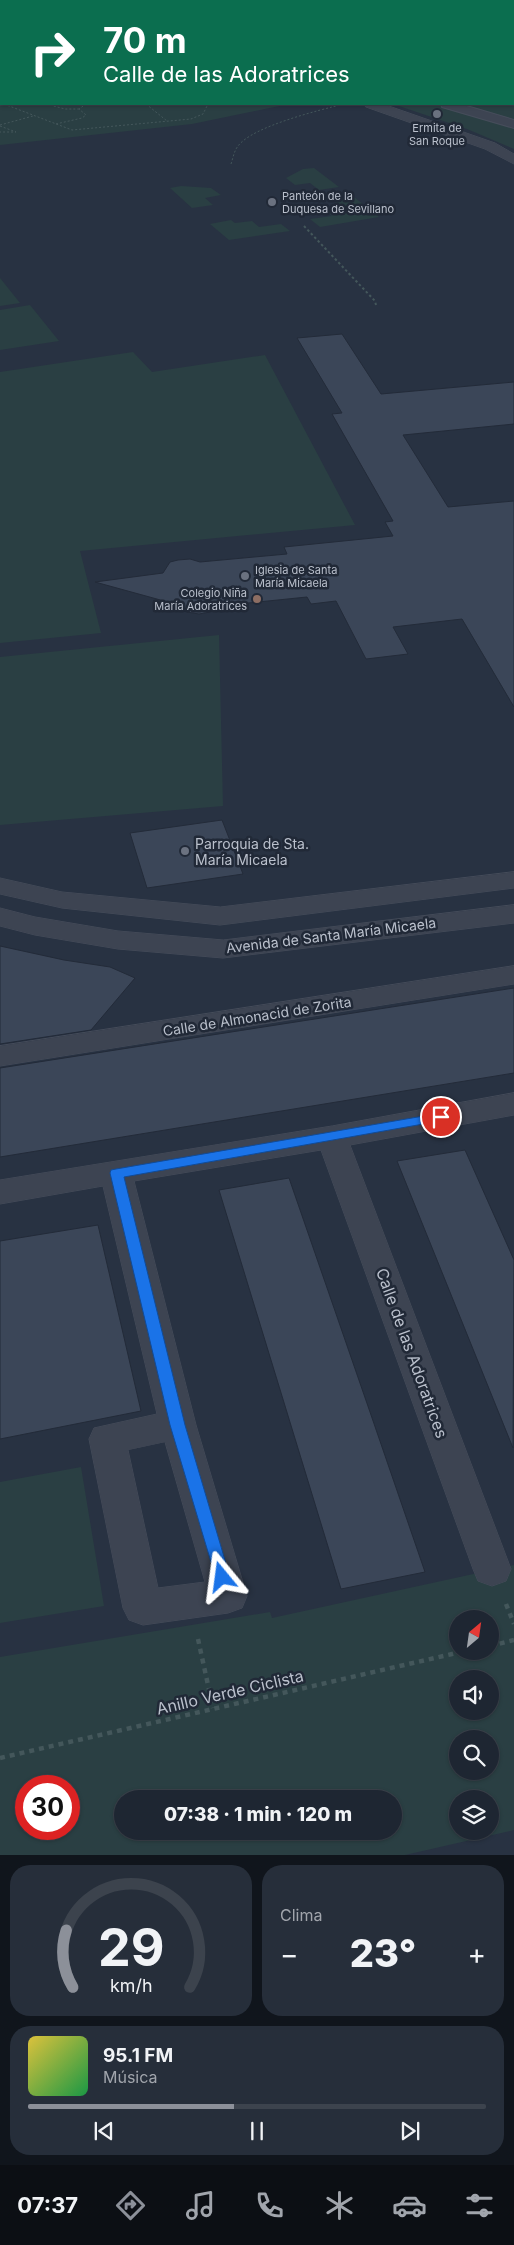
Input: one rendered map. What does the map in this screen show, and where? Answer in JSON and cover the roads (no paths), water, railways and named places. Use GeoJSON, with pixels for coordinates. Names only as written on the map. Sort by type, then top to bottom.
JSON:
{"type":"FeatureCollection","features":[{"type":"Feature","properties":{"kind":"street"},"geometry":{"type":"LineString","coordinates":[[374,105],[490,146],[514,160]]}},
{"type":"Feature","properties":{"kind":"street"},"geometry":{"type":"LineString","coordinates":[[451,105],[514,124]]}},
{"type":"Feature","properties":{"kind":"street"},"geometry":{"type":"LineString","coordinates":[[0,886],[62,900],[220,916],[514,880]]}},
{"type":"Feature","properties":{"kind":"street","name":"Avenida de Santa María Micaela"},"geometry":{"type":"LineString","coordinates":[[0,917],[35,926],[118,940],[223,949],[514,914]]}},
{"type":"Feature","properties":{"kind":"street","name":"Calle de Almonacid de Zorita"},"geometry":{"type":"LineString","coordinates":[[0,1056],[514,975]]}},
{"type":"Feature","properties":{"kind":"street"},"geometry":{"type":"LineString","coordinates":[[0,1192],[332,1137],[514,1104]]}},
{"type":"Feature","properties":{"kind":"street","name":"Calle de las Adoratrices"},"geometry":{"type":"LineString","coordinates":[[332,1137],[492,1569]]}},
{"type":"Feature","properties":{"kind":"street"},"geometry":{"type":"LineString","coordinates":[[116,1173],[178,1425],[228,1596],[143,1608],[107,1439],[178,1425]]}},
{"type":"Feature","properties":{"kind":"place","name":"Ermita de San Roque"},"geometry":{"type":"Point","coordinates":[437,114]}},
{"type":"Feature","properties":{"kind":"place","name":"Panteón de la Duquesa de Sevillano"},"geometry":{"type":"Point","coordinates":[272,202]}},
{"type":"Feature","properties":{"kind":"place","name":"Iglesia de Santa María Micaela"},"geometry":{"type":"Point","coordinates":[245,576]}},
{"type":"Feature","properties":{"kind":"place","name":"Colegio Niña María Adoratrices"},"geometry":{"type":"Point","coordinates":[257,599]}},
{"type":"Feature","properties":{"kind":"place","name":"Parroquia de Sta. María Micaela"},"geometry":{"type":"Point","coordinates":[185,851]}}]}
